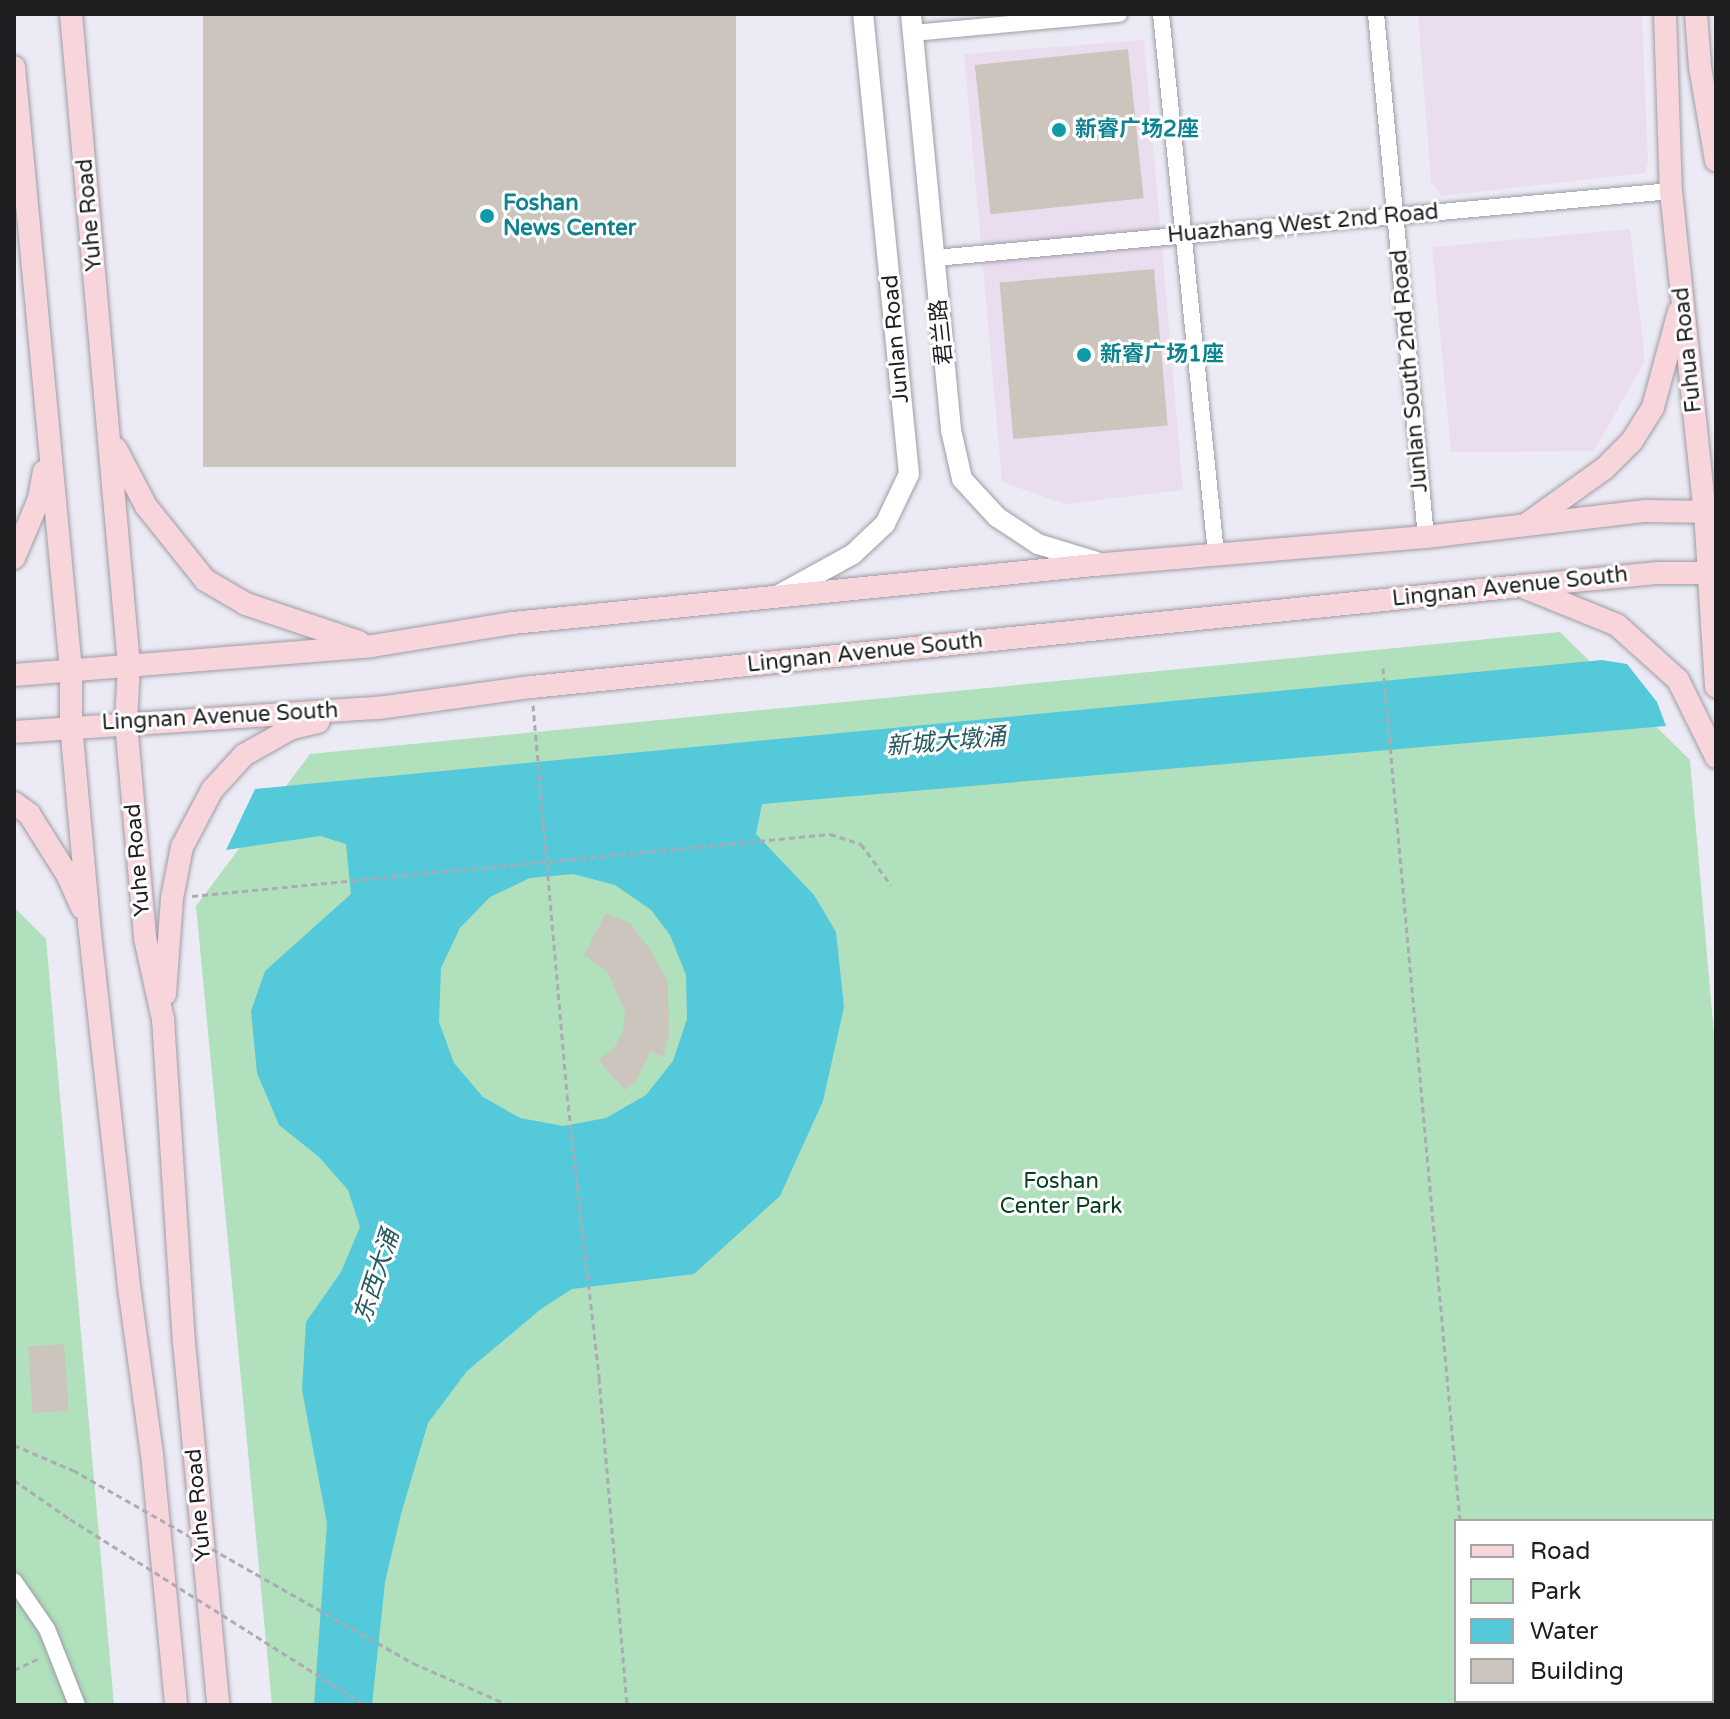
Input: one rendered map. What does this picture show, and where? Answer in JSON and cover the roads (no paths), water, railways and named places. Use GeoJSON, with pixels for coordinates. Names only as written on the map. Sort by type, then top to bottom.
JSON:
{"type":"FeatureCollection","features":[{"type":"Feature","properties":{"kind":"main road","name":"Yuhe Road"},"geometry":{"type":"LineString","coordinates":[[71,14],[129,665],[126,723],[145,938],[163,1019],[184,1342],[218,1705]]}},
{"type":"Feature","properties":{"kind":"main road","name":"Fuhua Road"},"geometry":{"type":"LineString","coordinates":[[1665,14],[1671,191],[1711,512],[1716,687]]}},
{"type":"Feature","properties":{"kind":"main road"},"geometry":{"type":"LineString","coordinates":[[1696,14],[1700,67],[1716,161]]}},
{"type":"Feature","properties":{"kind":"main road","name":"Yuhe Road"},"geometry":{"type":"LineString","coordinates":[[14,67],[71,670],[71,725],[89,924],[130,1294],[152,1454],[176,1705]]}},
{"type":"Feature","properties":{"kind":"main road"},"geometry":{"type":"LineString","coordinates":[[1524,526],[1605,468],[1632,441],[1653,407],[1683,298]]}},
{"type":"Feature","properties":{"kind":"main road"},"geometry":{"type":"LineString","coordinates":[[110,438],[146,506],[205,580],[246,604],[372,646]]}},
{"type":"Feature","properties":{"kind":"main road"},"geometry":{"type":"LineString","coordinates":[[14,558],[39,499],[48,443]]}},
{"type":"Feature","properties":{"kind":"main road"},"geometry":{"type":"LineString","coordinates":[[14,675],[372,646],[513,623],[1104,564],[1426,537],[1645,511],[1711,512]]}},
{"type":"Feature","properties":{"kind":"main road","name":"Lingnan Avenue South"},"geometry":{"type":"LineString","coordinates":[[14,732],[71,725],[378,708],[532,687],[1522,586],[1658,573],[1711,573]]}},
{"type":"Feature","properties":{"kind":"main road"},"geometry":{"type":"LineString","coordinates":[[1522,586],[1617,625],[1678,680],[1716,757]]}},
{"type":"Feature","properties":{"kind":"main road"},"geometry":{"type":"LineString","coordinates":[[163,1019],[172,898],[182,847],[212,790],[244,755],[292,728],[378,708]]}},
{"type":"Feature","properties":{"kind":"main road"},"geometry":{"type":"LineString","coordinates":[[14,803],[29,814],[67,874],[89,924]]}},
{"type":"Feature","properties":{"kind":"street","name":"Junlan Road"},"geometry":{"type":"LineString","coordinates":[[773,598],[853,554],[885,524],[909,474],[863,14]]}},
{"type":"Feature","properties":{"kind":"street"},"geometry":{"type":"LineString","coordinates":[[912,24],[1119,14]]}},
{"type":"Feature","properties":{"kind":"street"},"geometry":{"type":"LineString","coordinates":[[1161,14],[1216,554]]}},
{"type":"Feature","properties":{"kind":"street","name":"Junlan South 2nd Road"},"geometry":{"type":"LineString","coordinates":[[1376,14],[1426,537]]}},
{"type":"Feature","properties":{"kind":"street","name":"君兰路"},"geometry":{"type":"LineString","coordinates":[[912,24],[951,430],[962,479],[997,517],[1038,544],[1104,564]]}},
{"type":"Feature","properties":{"kind":"street","name":"Huazhang West 2nd Road"},"geometry":{"type":"LineString","coordinates":[[935,258],[1671,191]]}},
{"type":"Feature","properties":{"kind":"street"},"geometry":{"type":"LineString","coordinates":[[14,1581],[47,1629],[77,1705]]}},
{"type":"Feature","properties":{"kind":"water"},"geometry":{"type":"Polygon","coordinates":[[[1602,660],[1627,664],[1657,702],[1666,726],[762,804],[756,834],[814,895],[836,932],[844,1007],[823,1101],[780,1196],[694,1274],[572,1289],[541,1309],[467,1371],[428,1423],[385,1582],[372,1705],[314,1705],[327,1523],[302,1390],[306,1322],[341,1272],[360,1227],[348,1190],[319,1157],[279,1125],[257,1073],[251,1011],[265,971],[351,894],[346,844],[320,836],[226,850],[255,789],[1602,660]],[[573,874],[530,878],[490,897],[460,928],[441,968],[439,1022],[454,1063],[483,1097],[520,1118],[563,1126],[606,1118],[646,1095],[673,1061],[687,1019],[686,975],[670,935],[651,910],[615,885],[573,874]]]}},
{"type":"Feature","properties":{"kind":"place","name":"新睿广场2座"},"geometry":{"type":"Point","coordinates":[1059,130]}},
{"type":"Feature","properties":{"kind":"place","name":"Foshan News Center"},"geometry":{"type":"Point","coordinates":[487,216]}},
{"type":"Feature","properties":{"kind":"place","name":"新睿广场1座"},"geometry":{"type":"Point","coordinates":[1084,355]}},
{"type":"Feature","properties":{"kind":"water label","name":"新城大墩涌"},"geometry":{"type":"Point","coordinates":[946,742]}},
{"type":"Feature","properties":{"kind":"water label","name":"东西大涌"},"geometry":{"type":"Point","coordinates":[377,1276]}},
{"type":"Feature","properties":{"kind":"park label","name":"Foshan Center Park"},"geometry":{"type":"Point","coordinates":[1061,1194]}}]}
